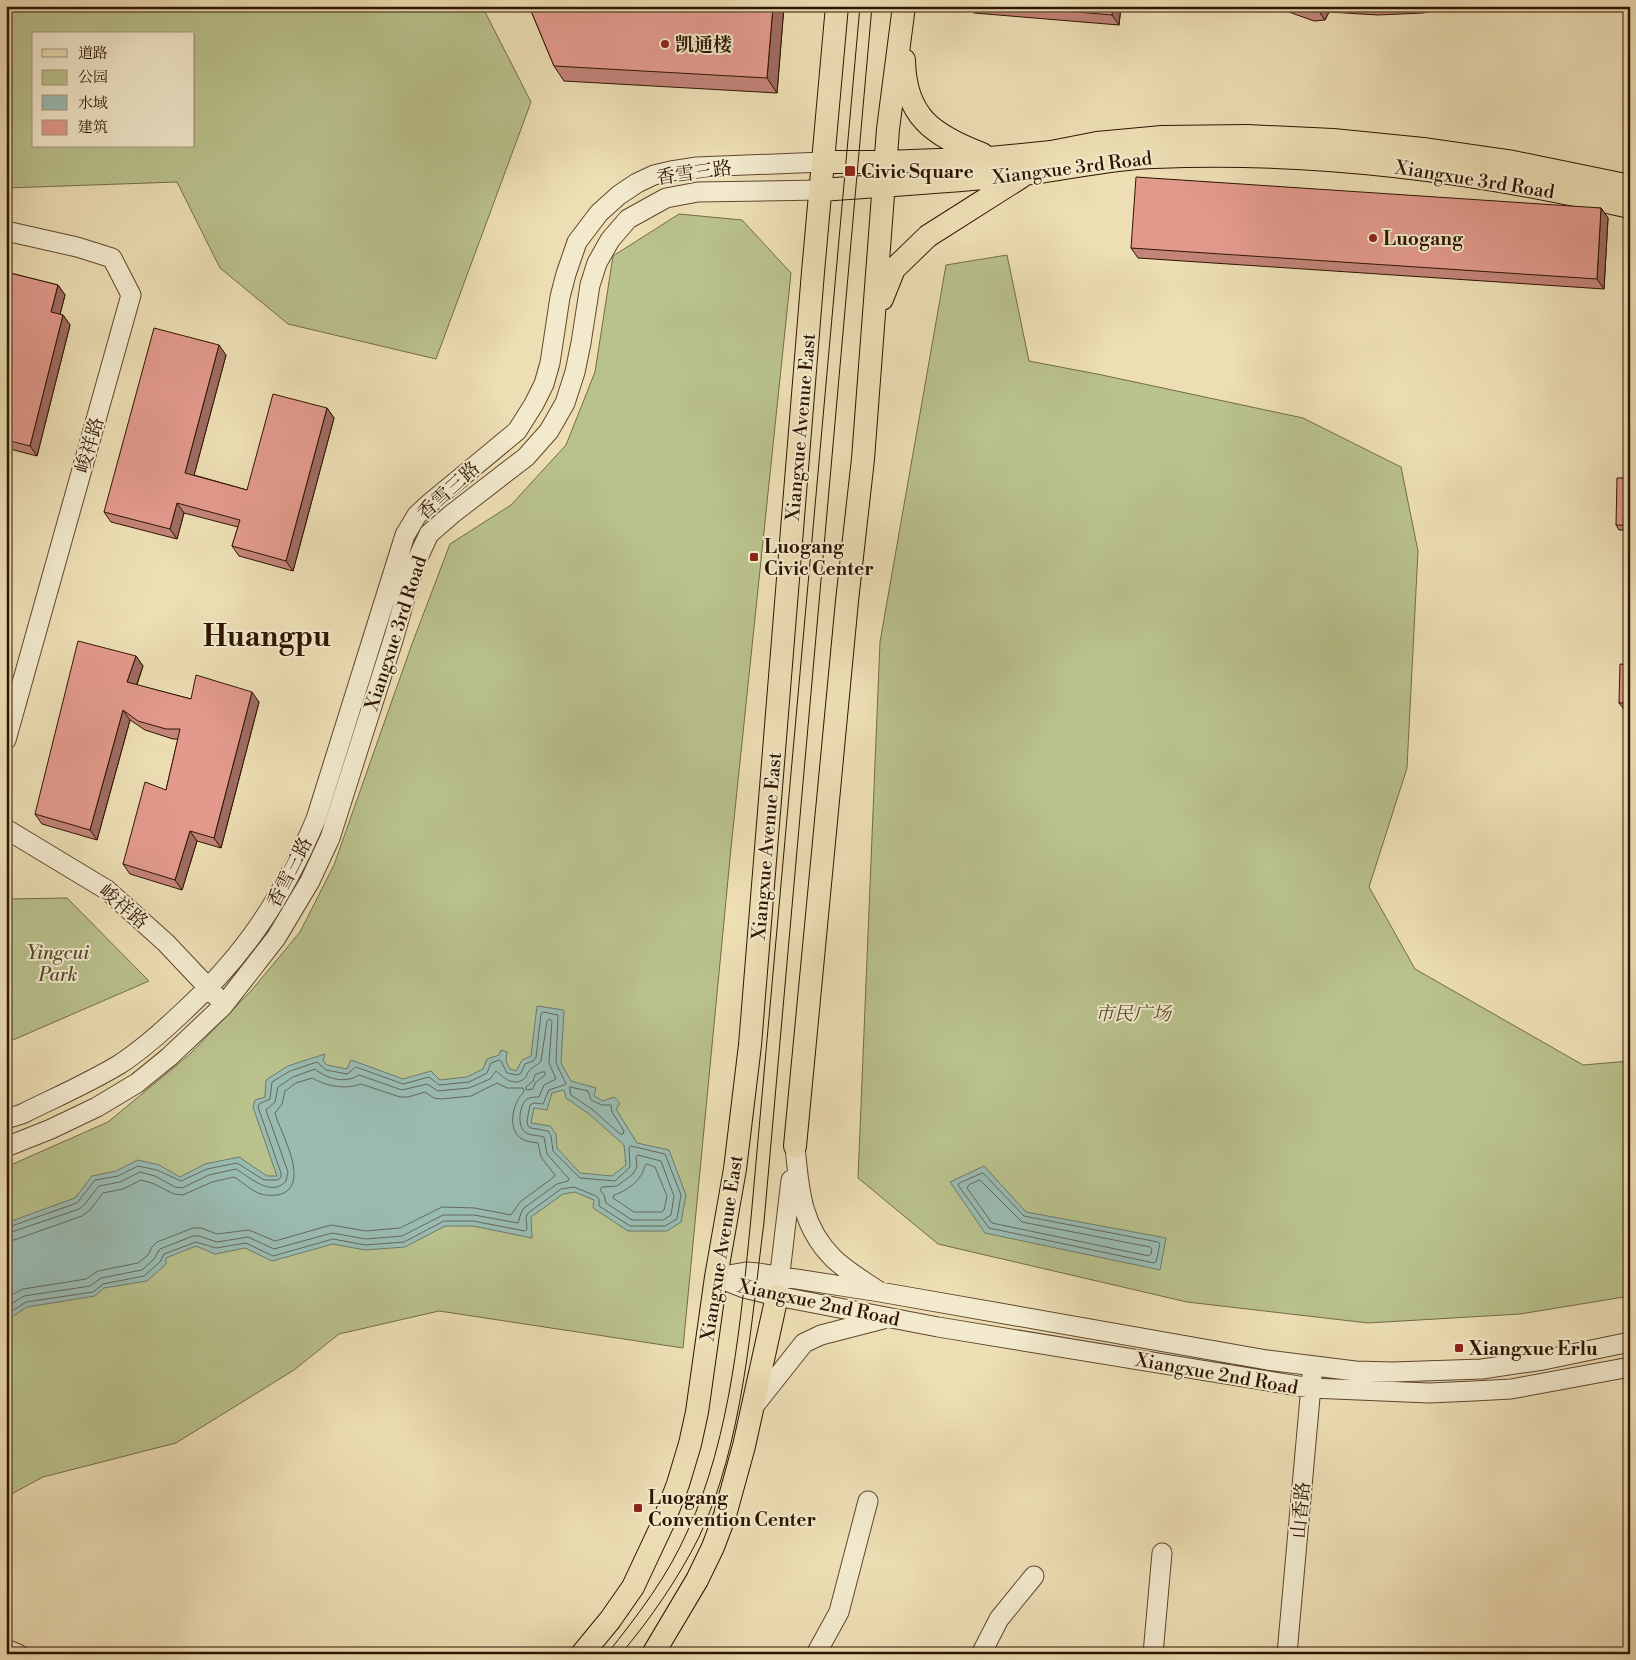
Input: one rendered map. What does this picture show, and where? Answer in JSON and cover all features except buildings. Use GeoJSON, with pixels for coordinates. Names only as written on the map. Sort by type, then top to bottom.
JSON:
{"type":"FeatureCollection","features":[{"type":"Feature","properties":{"kind":"main road","name":"Xiangxue Avenue East"},"geometry":{"type":"LineString","coordinates":[[582,1654],[610,1620],[633,1587],[664,1523],[690,1444],[697,1412],[716,1277],[734,1170],[750,1045],[837,6]]}},
{"type":"Feature","properties":{"kind":"main road"},"geometry":{"type":"LineString","coordinates":[[904,12],[904,75],[915,110],[938,134],[990,158]]}},
{"type":"Feature","properties":{"kind":"main road"},"geometry":{"type":"LineString","coordinates":[[795,1146],[846,601],[863,459],[892,91],[904,12]]}},
{"type":"Feature","properties":{"kind":"main road","name":"Xiangxue 3rd Road"},"geometry":{"type":"LineString","coordinates":[[823,162],[886,162],[990,158],[1051,152],[1098,143],[1162,137],[1256,136],[1334,140],[1422,149],[1513,162],[1630,186]]}},
{"type":"Feature","properties":{"kind":"main road","name":"Xiangxue 3rd Road"},"geometry":{"type":"LineString","coordinates":[[821,190],[1026,174],[1153,157],[1234,155],[1304,157],[1405,166],[1505,182],[1630,208]]}},
{"type":"Feature","properties":{"kind":"main road"},"geometry":{"type":"LineString","coordinates":[[872,341],[883,294],[894,269],[905,257],[943,225],[1026,174]]}},
{"type":"Feature","properties":{"kind":"main road"},"geometry":{"type":"LineString","coordinates":[[653,1654],[697,1580],[713,1547],[735,1481],[754,1406],[779,1287]]}},
{"type":"Feature","properties":{"kind":"street","name":"香雪三路"},"geometry":{"type":"LineString","coordinates":[[6,1119],[22,1114],[120,1064],[156,1038],[210,988],[239,954],[268,914],[299,859],[316,819],[405,535],[417,515],[517,431],[534,404],[544,384],[550,363],[560,298],[566,274],[578,242],[599,213],[619,195],[654,175],[697,167],[823,162]]}},
{"type":"Feature","properties":{"kind":"street","name":"Xiangxue 3rd Road"},"geometry":{"type":"LineString","coordinates":[[6,1147],[51,1129],[97,1107],[137,1083],[169,1057],[224,1006],[276,938],[310,881],[330,838],[394,637],[414,566],[430,534],[452,514],[526,457],[549,430],[565,403],[575,372],[590,285],[597,263],[610,240],[628,219],[666,198],[698,192],[821,190]]}},
{"type":"Feature","properties":{"kind":"street","name":"峻祥路"},"geometry":{"type":"LineString","coordinates":[[6,231],[112,258],[131,295],[6,740]]}},
{"type":"Feature","properties":{"kind":"street","name":"峻祥路"},"geometry":{"type":"LineString","coordinates":[[6,829],[107,890],[166,942],[210,988],[224,1006]]}},
{"type":"Feature","properties":{"kind":"street"},"geometry":{"type":"LineString","coordinates":[[779,1287],[795,1146]]}},
{"type":"Feature","properties":{"kind":"street"},"geometry":{"type":"LineString","coordinates":[[795,1146],[801,1200],[813,1233],[833,1259],[880,1292]]}},
{"type":"Feature","properties":{"kind":"street","name":"Xiangxue 2nd Road"},"geometry":{"type":"LineString","coordinates":[[716,1277],[744,1288],[779,1287],[880,1292],[1313,1366],[1356,1371],[1393,1372],[1482,1369],[1543,1360],[1630,1342]]}},
{"type":"Feature","properties":{"kind":"street","name":"Xiangxue 2nd Road"},"geometry":{"type":"LineString","coordinates":[[779,1287],[890,1317],[938,1327],[1311,1388],[1429,1393],[1511,1389],[1630,1367]]}},
{"type":"Feature","properties":{"kind":"street"},"geometry":{"type":"LineString","coordinates":[[754,1406],[804,1343],[821,1334],[890,1317]]}},
{"type":"Feature","properties":{"kind":"street","name":"山香路"},"geometry":{"type":"LineString","coordinates":[[1287,1654],[1313,1366]]}},
{"type":"Feature","properties":{"kind":"street"},"geometry":{"type":"LineString","coordinates":[[816,1654],[839,1612],[868,1501]]}},
{"type":"Feature","properties":{"kind":"street"},"geometry":{"type":"LineString","coordinates":[[1153,1654],[1162,1553]]}},
{"type":"Feature","properties":{"kind":"street"},"geometry":{"type":"LineString","coordinates":[[982,1654],[999,1619],[1034,1576]]}},
{"type":"Feature","properties":{"kind":"street"},"geometry":{"type":"LineString","coordinates":[[6,1649],[18,1654]]}},
{"type":"Feature","properties":{"kind":"green space"},"geometry":{"type":"Polygon","coordinates":[[[6,6],[482,6],[531,102],[436,359],[288,324],[220,268],[177,182],[6,188],[6,6]]]}},
{"type":"Feature","properties":{"kind":"green space"},"geometry":{"type":"Polygon","coordinates":[[[679,214],[742,220],[791,273],[731,848],[683,1348],[439,1311],[339,1334],[294,1370],[176,1443],[43,1477],[6,1497],[6,1167],[108,1122],[189,1055],[251,991],[300,932],[334,865],[412,644],[450,544],[511,505],[566,445],[595,372],[613,256],[679,214]]]}},
{"type":"Feature","properties":{"kind":"green space","name":"市民广场"},"geometry":{"type":"Polygon","coordinates":[[[1007,255],[1029,361],[1303,418],[1401,467],[1418,551],[1407,768],[1369,887],[1415,969],[1583,1065],[1630,1061],[1630,1296],[1520,1314],[1368,1323],[1187,1302],[938,1244],[858,1178],[880,642],[946,265],[1007,255]]]}},
{"type":"Feature","properties":{"kind":"green space","name":"Yingcui Park"},"geometry":{"type":"Polygon","coordinates":[[[67,898],[149,981],[6,1043],[6,899],[67,898]]]}},
{"type":"Feature","properties":{"kind":"water"},"geometry":{"type":"Polygon","coordinates":[[[537,1006],[564,1010],[561,1063],[571,1081],[596,1088],[594,1096],[603,1101],[614,1097],[620,1103],[616,1109],[637,1143],[669,1150],[686,1195],[681,1222],[667,1231],[628,1231],[593,1208],[594,1200],[575,1192],[563,1194],[531,1217],[532,1238],[473,1226],[445,1226],[405,1247],[365,1250],[333,1244],[272,1261],[245,1248],[215,1254],[196,1246],[166,1258],[166,1264],[147,1281],[104,1288],[95,1296],[27,1307],[6,1321],[6,1223],[75,1198],[92,1176],[116,1171],[138,1160],[159,1165],[180,1177],[205,1164],[239,1157],[267,1176],[277,1176],[253,1107],[255,1100],[265,1097],[266,1080],[288,1066],[325,1054],[323,1061],[327,1065],[347,1069],[351,1060],[403,1079],[431,1071],[440,1080],[467,1077],[483,1069],[487,1059],[499,1055],[501,1050],[507,1052],[506,1061],[510,1069],[516,1071],[522,1060],[531,1056],[537,1006]],[[564,1090],[552,1093],[547,1110],[534,1108],[531,1123],[550,1126],[556,1134],[557,1148],[580,1173],[612,1176],[626,1165],[624,1145],[589,1114],[566,1098],[564,1090]]]}},
{"type":"Feature","properties":{"kind":"water"},"geometry":{"type":"Polygon","coordinates":[[[984,1166],[1026,1212],[1166,1238],[1160,1270],[985,1233],[950,1182],[984,1166]]]}},
{"type":"Feature","properties":{"kind":"tram line"},"geometry":{"type":"LineString","coordinates":[[607,1654],[662,1579],[688,1530],[703,1494],[715,1456],[732,1377],[751,1218],[860,6]]}},
{"type":"Feature","properties":{"kind":"tram line"},"geometry":{"type":"LineString","coordinates":[[621,1654],[663,1598],[699,1537],[714,1501],[726,1463],[743,1383],[764,1222],[872,6]]}},
{"type":"Feature","properties":{"kind":"place","name":"凯通楼"},"geometry":{"type":"Point","coordinates":[665,44]}},
{"type":"Feature","properties":{"kind":"place","name":"Civic Square"},"geometry":{"type":"Point","coordinates":[850,171]}},
{"type":"Feature","properties":{"kind":"place","name":"Luogang"},"geometry":{"type":"Point","coordinates":[1373,238]}},
{"type":"Feature","properties":{"kind":"place","name":"Luogang Civic Center"},"geometry":{"type":"Point","coordinates":[754,557]}},
{"type":"Feature","properties":{"kind":"place","name":"Xiangxue Erlu"},"geometry":{"type":"Point","coordinates":[1459,1348]}},
{"type":"Feature","properties":{"kind":"place","name":"Luogang Convention Center"},"geometry":{"type":"Point","coordinates":[638,1508]}},
{"type":"Feature","properties":{"kind":"district","name":"Huangpu"},"geometry":{"type":"Point","coordinates":[267,636]}}]}
